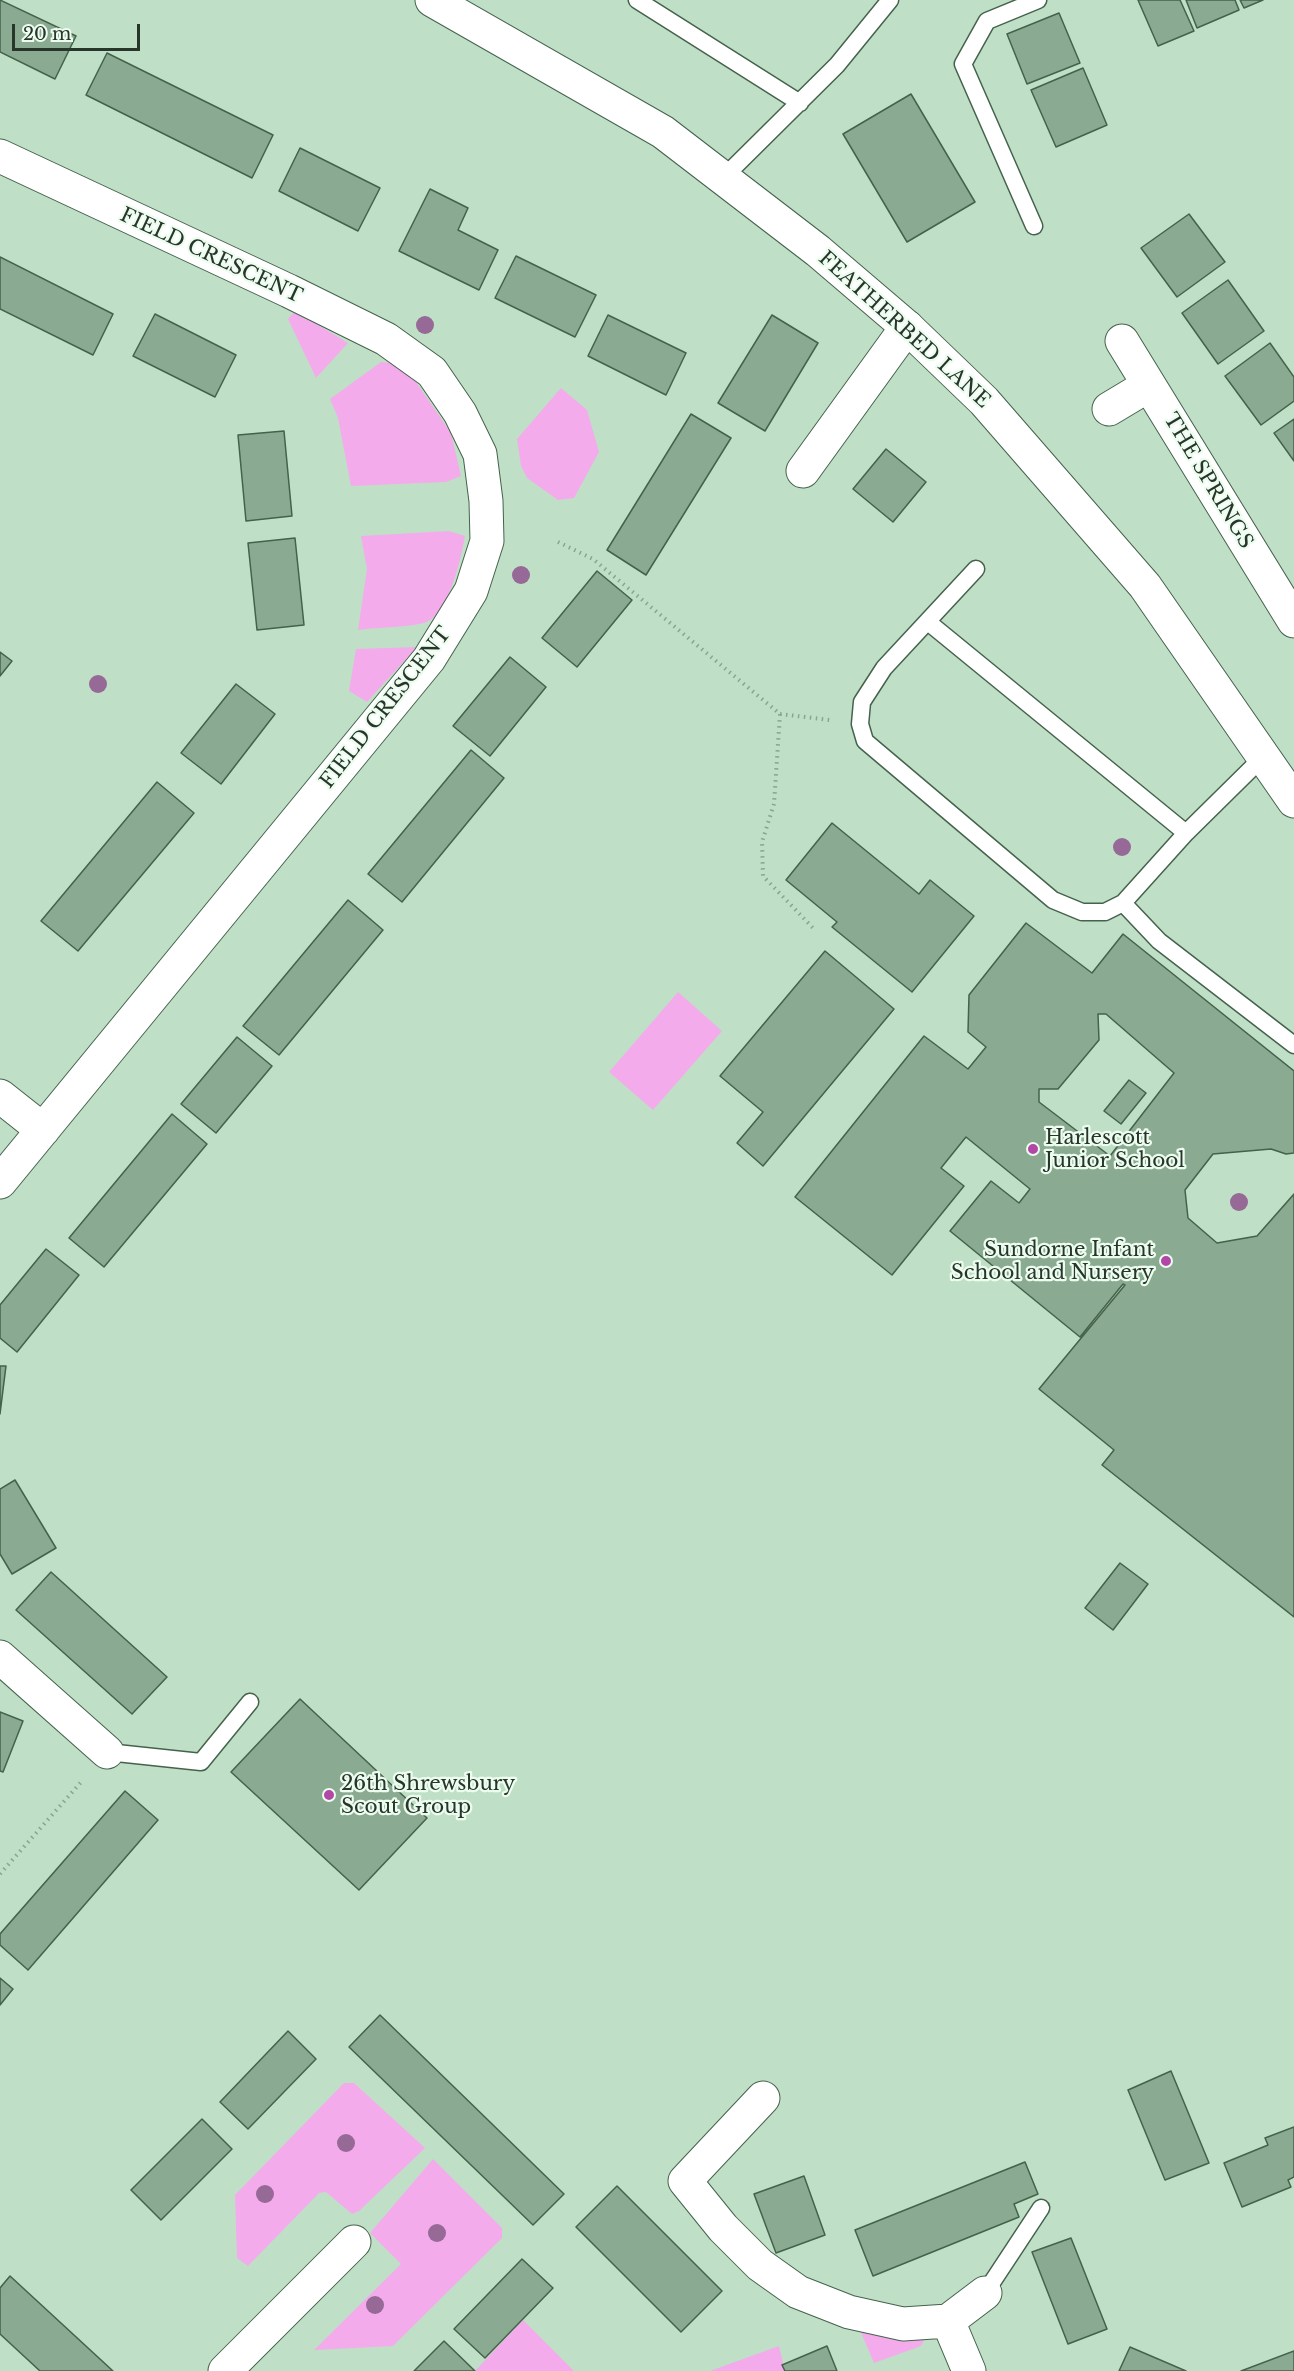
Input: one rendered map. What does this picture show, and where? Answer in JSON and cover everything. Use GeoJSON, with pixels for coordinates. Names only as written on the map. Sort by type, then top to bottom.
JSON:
{"type":"FeatureCollection","features":[{"type":"Feature","properties":{"kind":"street","name":"FEATHERBED LANE"},"geometry":{"type":"LineString","coordinates":[[432,0],[663,132],[818,251],[907,327],[984,400],[1145,586],[1294,801]]}},
{"type":"Feature","properties":{"kind":"street","name":"FIELD CRESCENT"},"geometry":{"type":"LineString","coordinates":[[0,156],[386,339],[432,372],[460,413],[480,454],[487,521],[487,540],[471,591],[429,659],[0,1182]]}},
{"type":"Feature","properties":{"kind":"street"},"geometry":{"type":"LineString","coordinates":[[803,471],[907,327]]}},
{"type":"Feature","properties":{"kind":"street","name":"THE SPRINGS"},"geometry":{"type":"LineString","coordinates":[[1122,341],[1294,621]]}},
{"type":"Feature","properties":{"kind":"street"},"geometry":{"type":"LineString","coordinates":[[1109,409],[1149,385]]}},
{"type":"Feature","properties":{"kind":"street"},"geometry":{"type":"LineString","coordinates":[[0,1096],[43,1130]]}},
{"type":"Feature","properties":{"kind":"street"},"geometry":{"type":"LineString","coordinates":[[0,1657],[107,1752]]}},
{"type":"Feature","properties":{"kind":"street"},"geometry":{"type":"LineString","coordinates":[[763,2098],[685,2181],[723,2228],[760,2265],[798,2292],[849,2312],[903,2324],[948,2321],[985,2293]]}},
{"type":"Feature","properties":{"kind":"street"},"geometry":{"type":"LineString","coordinates":[[225,2371],[354,2242]]}},
{"type":"Feature","properties":{"kind":"street"},"geometry":{"type":"LineString","coordinates":[[948,2321],[969,2371]]}},
{"type":"Feature","properties":{"kind":"lane"},"geometry":{"type":"LineString","coordinates":[[637,0],[800,103]]}},
{"type":"Feature","properties":{"kind":"lane"},"geometry":{"type":"LineString","coordinates":[[723,178],[837,65],[890,0]]}},
{"type":"Feature","properties":{"kind":"lane"},"geometry":{"type":"LineString","coordinates":[[1035,226],[963,64],[987,21],[1038,0]]}},
{"type":"Feature","properties":{"kind":"lane"},"geometry":{"type":"LineString","coordinates":[[976,569],[884,669],[862,702],[860,724],[864,741],[1053,900],[1082,912],[1105,912],[1123,903],[1186,833],[1264,756]]}},
{"type":"Feature","properties":{"kind":"lane"},"geometry":{"type":"LineString","coordinates":[[928,622],[1186,833]]}},
{"type":"Feature","properties":{"kind":"lane"},"geometry":{"type":"LineString","coordinates":[[1123,903],[1159,941],[1294,1045]]}},
{"type":"Feature","properties":{"kind":"lane"},"geometry":{"type":"LineString","coordinates":[[107,1752],[201,1762],[250,1702]]}},
{"type":"Feature","properties":{"kind":"lane"},"geometry":{"type":"LineString","coordinates":[[985,2293],[1041,2208]]}},
{"type":"Feature","properties":{"kind":"path"},"geometry":{"type":"LineString","coordinates":[[558,542],[593,559],[780,714],[860,724]]}},
{"type":"Feature","properties":{"kind":"path"},"geometry":{"type":"LineString","coordinates":[[780,714],[774,804],[762,842],[763,876],[814,929]]}},
{"type":"Feature","properties":{"kind":"path"},"geometry":{"type":"LineString","coordinates":[[0,1874],[107,1752]]}},
{"type":"Feature","properties":{"kind":"shaded area"},"geometry":{"type":"Polygon","coordinates":[[[295,311],[348,343],[316,378],[288,319],[295,311]]]}},
{"type":"Feature","properties":{"kind":"shaded area"},"geometry":{"type":"Polygon","coordinates":[[[381,362],[390,363],[414,379],[451,433],[461,476],[446,482],[351,486],[338,418],[330,399],[381,362]]]}},
{"type":"Feature","properties":{"kind":"shaded area"},"geometry":{"type":"Polygon","coordinates":[[[561,388],[587,410],[599,452],[574,498],[558,500],[527,478],[521,466],[517,439],[561,388]]]}},
{"type":"Feature","properties":{"kind":"shaded area"},"geometry":{"type":"Polygon","coordinates":[[[449,531],[465,536],[447,598],[433,618],[416,625],[358,630],[367,569],[361,536],[449,531]]]}},
{"type":"Feature","properties":{"kind":"shaded area"},"geometry":{"type":"Polygon","coordinates":[[[417,647],[367,702],[349,691],[356,649],[417,647]]]}},
{"type":"Feature","properties":{"kind":"shaded area"},"geometry":{"type":"Polygon","coordinates":[[[678,992],[722,1031],[653,1110],[609,1072],[678,992]]]}},
{"type":"Feature","properties":{"kind":"shaded area"},"geometry":{"type":"Polygon","coordinates":[[[344,2083],[354,2083],[425,2148],[359,2211],[352,2214],[326,2192],[319,2193],[248,2266],[237,2258],[235,2195],[344,2083]]]}},
{"type":"Feature","properties":{"kind":"shaded area"},"geometry":{"type":"Polygon","coordinates":[[[433,2159],[502,2228],[502,2238],[393,2346],[314,2350],[401,2264],[370,2233],[433,2159]]]}},
{"type":"Feature","properties":{"kind":"shaded area"},"geometry":{"type":"Polygon","coordinates":[[[523,2320],[574,2371],[475,2371],[523,2320]]]}},
{"type":"Feature","properties":{"kind":"shaded area"},"geometry":{"type":"Polygon","coordinates":[[[857,2323],[908,2338],[924,2340],[921,2346],[874,2363],[857,2323]]]}},
{"type":"Feature","properties":{"kind":"shaded area"},"geometry":{"type":"Polygon","coordinates":[[[779,2346],[785,2371],[710,2371],[779,2346]]]}},
{"type":"Feature","properties":{"kind":"building"},"geometry":{"type":"Polygon","coordinates":[[[0,0],[76,36],[55,79],[0,52],[0,0]]]}},
{"type":"Feature","properties":{"kind":"building"},"geometry":{"type":"Polygon","coordinates":[[[1138,0],[1180,0],[1194,31],[1158,46],[1138,0]]]}},
{"type":"Feature","properties":{"kind":"building"},"geometry":{"type":"Polygon","coordinates":[[[1186,0],[1235,0],[1239,10],[1197,28],[1186,0]]]}},
{"type":"Feature","properties":{"kind":"building"},"geometry":{"type":"Polygon","coordinates":[[[1240,0],[1263,0],[1244,8],[1240,0]]]}},
{"type":"Feature","properties":{"kind":"building"},"geometry":{"type":"Polygon","coordinates":[[[1059,13],[1080,63],[1027,84],[1007,34],[1059,13]]]}},
{"type":"Feature","properties":{"kind":"building"},"geometry":{"type":"Polygon","coordinates":[[[107,53],[273,135],[252,178],[86,95],[107,53]]]}},
{"type":"Feature","properties":{"kind":"building"},"geometry":{"type":"Polygon","coordinates":[[[1083,68],[1107,125],[1056,147],[1031,90],[1083,68]]]}},
{"type":"Feature","properties":{"kind":"building"},"geometry":{"type":"Polygon","coordinates":[[[911,94],[975,202],[907,242],[843,134],[911,94]]]}},
{"type":"Feature","properties":{"kind":"building"},"geometry":{"type":"Polygon","coordinates":[[[300,148],[380,188],[358,231],[279,191],[300,148]]]}},
{"type":"Feature","properties":{"kind":"building"},"geometry":{"type":"Polygon","coordinates":[[[430,189],[468,208],[458,230],[498,250],[479,290],[399,251],[430,189]]]}},
{"type":"Feature","properties":{"kind":"building"},"geometry":{"type":"Polygon","coordinates":[[[1189,214],[1225,262],[1177,297],[1141,248],[1189,214]]]}},
{"type":"Feature","properties":{"kind":"building"},"geometry":{"type":"Polygon","coordinates":[[[516,256],[596,295],[575,337],[495,298],[516,256]]]}},
{"type":"Feature","properties":{"kind":"building"},"geometry":{"type":"Polygon","coordinates":[[[0,257],[113,314],[93,355],[0,309],[0,257]]]}},
{"type":"Feature","properties":{"kind":"building"},"geometry":{"type":"Polygon","coordinates":[[[1228,280],[1264,331],[1218,364],[1182,313],[1228,280]]]}},
{"type":"Feature","properties":{"kind":"building"},"geometry":{"type":"Polygon","coordinates":[[[155,314],[236,355],[215,397],[133,356],[155,314]]]}},
{"type":"Feature","properties":{"kind":"building"},"geometry":{"type":"Polygon","coordinates":[[[608,315],[686,353],[666,395],[588,356],[608,315]]]}},
{"type":"Feature","properties":{"kind":"building"},"geometry":{"type":"Polygon","coordinates":[[[772,315],[818,343],[765,431],[718,403],[772,315]]]}},
{"type":"Feature","properties":{"kind":"building"},"geometry":{"type":"Polygon","coordinates":[[[1270,343],[1294,377],[1294,401],[1261,425],[1225,376],[1270,343]]]}},
{"type":"Feature","properties":{"kind":"building"},"geometry":{"type":"Polygon","coordinates":[[[691,414],[731,438],[646,575],[607,550],[691,414]]]}},
{"type":"Feature","properties":{"kind":"building"},"geometry":{"type":"Polygon","coordinates":[[[1294,419],[1294,461],[1274,433],[1294,419]]]}},
{"type":"Feature","properties":{"kind":"building"},"geometry":{"type":"Polygon","coordinates":[[[284,431],[292,516],[246,521],[238,435],[284,431]]]}},
{"type":"Feature","properties":{"kind":"building"},"geometry":{"type":"Polygon","coordinates":[[[886,449],[926,482],[893,522],[853,489],[886,449]]]}},
{"type":"Feature","properties":{"kind":"building"},"geometry":{"type":"Polygon","coordinates":[[[295,538],[304,625],[257,630],[248,543],[295,538]]]}},
{"type":"Feature","properties":{"kind":"building"},"geometry":{"type":"Polygon","coordinates":[[[597,571],[632,600],[577,667],[542,638],[597,571]]]}},
{"type":"Feature","properties":{"kind":"building"},"geometry":{"type":"Polygon","coordinates":[[[0,652],[12,661],[0,676],[0,652]]]}},
{"type":"Feature","properties":{"kind":"building"},"geometry":{"type":"Polygon","coordinates":[[[510,657],[546,687],[490,756],[453,726],[510,657]]]}},
{"type":"Feature","properties":{"kind":"building"},"geometry":{"type":"Polygon","coordinates":[[[236,684],[275,714],[221,784],[181,753],[236,684]]]}},
{"type":"Feature","properties":{"kind":"building"},"geometry":{"type":"Polygon","coordinates":[[[471,750],[504,778],[402,902],[368,874],[471,750]]]}},
{"type":"Feature","properties":{"kind":"building"},"geometry":{"type":"Polygon","coordinates":[[[157,782],[194,813],[78,951],[41,921],[157,782]]]}},
{"type":"Feature","properties":{"kind":"building"},"geometry":{"type":"Polygon","coordinates":[[[832,823],[919,894],[930,880],[974,916],[912,992],[832,927],[837,922],[786,880],[832,823]]]}},
{"type":"Feature","properties":{"kind":"building"},"geometry":{"type":"Polygon","coordinates":[[[348,900],[383,930],[279,1055],[243,1026],[348,900]]]}},
{"type":"Feature","properties":{"kind":"building"},"geometry":{"type":"Polygon","coordinates":[[[1026,923],[1092,973],[1123,934],[1294,1071],[1294,1153],[1286,1154],[1271,1149],[1213,1154],[1185,1190],[1188,1218],[1217,1243],[1257,1236],[1294,1194],[1294,1617],[1102,1465],[1114,1450],[1039,1389],[1125,1285],[1123,1284],[1080,1337],[950,1231],[991,1181],[1019,1203],[1030,1189],[966,1137],[941,1168],[964,1186],[892,1275],[795,1197],[924,1036],[968,1069],[986,1047],[968,1032],[969,995],[1026,923]],[[1098,1014],[1099,1040],[1058,1089],[1039,1089],[1039,1102],[1110,1156],[1174,1073],[1106,1014],[1098,1014]]]}},
{"type":"Feature","properties":{"kind":"building"},"geometry":{"type":"Polygon","coordinates":[[[825,951],[894,1009],[763,1166],[737,1143],[763,1112],[720,1076],[825,951]]]}},
{"type":"Feature","properties":{"kind":"building"},"geometry":{"type":"Polygon","coordinates":[[[237,1037],[272,1066],[216,1133],[181,1104],[237,1037]]]}},
{"type":"Feature","properties":{"kind":"building"},"geometry":{"type":"Polygon","coordinates":[[[1129,1080],[1146,1093],[1121,1124],[1104,1111],[1129,1080]]]}},
{"type":"Feature","properties":{"kind":"building"},"geometry":{"type":"Polygon","coordinates":[[[172,1114],[207,1144],[104,1267],[69,1238],[172,1114]]]}},
{"type":"Feature","properties":{"kind":"building"},"geometry":{"type":"Polygon","coordinates":[[[46,1249],[79,1275],[17,1352],[0,1338],[0,1305],[46,1249]]]}},
{"type":"Feature","properties":{"kind":"building"},"geometry":{"type":"Polygon","coordinates":[[[0,1366],[6,1366],[0,1414],[0,1366]]]}},
{"type":"Feature","properties":{"kind":"building"},"geometry":{"type":"Polygon","coordinates":[[[15,1480],[56,1548],[12,1574],[0,1554],[0,1489],[15,1480]]]}},
{"type":"Feature","properties":{"kind":"building"},"geometry":{"type":"Polygon","coordinates":[[[1120,1563],[1148,1584],[1113,1630],[1085,1608],[1120,1563]]]}},
{"type":"Feature","properties":{"kind":"building"},"geometry":{"type":"Polygon","coordinates":[[[51,1572],[167,1677],[132,1714],[16,1610],[51,1572]]]}},
{"type":"Feature","properties":{"kind":"building","name":"26th Shrewsbury Scout Group"},"geometry":{"type":"Polygon","coordinates":[[[300,1699],[427,1818],[359,1890],[231,1772],[300,1699]]]}},
{"type":"Feature","properties":{"kind":"building"},"geometry":{"type":"Polygon","coordinates":[[[0,1712],[23,1721],[3,1772],[0,1771],[0,1712]]]}},
{"type":"Feature","properties":{"kind":"building"},"geometry":{"type":"Polygon","coordinates":[[[125,1791],[158,1820],[28,1970],[0,1945],[0,1934],[125,1791]]]}},
{"type":"Feature","properties":{"kind":"building"},"geometry":{"type":"Polygon","coordinates":[[[0,1978],[13,1989],[0,2005],[0,1978]]]}},
{"type":"Feature","properties":{"kind":"building"},"geometry":{"type":"Polygon","coordinates":[[[380,2015],[564,2194],[533,2225],[349,2047],[380,2015]]]}},
{"type":"Feature","properties":{"kind":"building"},"geometry":{"type":"Polygon","coordinates":[[[288,2031],[316,2059],[248,2129],[220,2102],[288,2031]]]}},
{"type":"Feature","properties":{"kind":"building"},"geometry":{"type":"Polygon","coordinates":[[[1171,2071],[1209,2163],[1165,2180],[1128,2090],[1171,2071]]]}},
{"type":"Feature","properties":{"kind":"building"},"geometry":{"type":"Polygon","coordinates":[[[202,2119],[232,2149],[161,2220],[131,2190],[202,2119]]]}},
{"type":"Feature","properties":{"kind":"building"},"geometry":{"type":"Polygon","coordinates":[[[1294,2127],[1294,2177],[1288,2180],[1291,2187],[1242,2207],[1224,2163],[1268,2145],[1265,2138],[1294,2127]]]}},
{"type":"Feature","properties":{"kind":"building"},"geometry":{"type":"Polygon","coordinates":[[[1025,2162],[1038,2194],[1014,2204],[1019,2217],[873,2276],[855,2230],[1025,2162]]]}},
{"type":"Feature","properties":{"kind":"building"},"geometry":{"type":"Polygon","coordinates":[[[804,2176],[825,2235],[776,2253],[754,2194],[804,2176]]]}},
{"type":"Feature","properties":{"kind":"building"},"geometry":{"type":"Polygon","coordinates":[[[617,2186],[722,2291],[681,2332],[576,2227],[617,2186]]]}},
{"type":"Feature","properties":{"kind":"building"},"geometry":{"type":"Polygon","coordinates":[[[1071,2238],[1107,2329],[1068,2344],[1032,2252],[1071,2238]]]}},
{"type":"Feature","properties":{"kind":"building"},"geometry":{"type":"Polygon","coordinates":[[[522,2259],[553,2288],[485,2358],[454,2329],[522,2259]]]}},
{"type":"Feature","properties":{"kind":"building"},"geometry":{"type":"Polygon","coordinates":[[[10,2276],[113,2371],[40,2371],[0,2334],[0,2288],[10,2276]]]}},
{"type":"Feature","properties":{"kind":"building"},"geometry":{"type":"Polygon","coordinates":[[[444,2341],[475,2371],[414,2371],[444,2341]]]}},
{"type":"Feature","properties":{"kind":"building"},"geometry":{"type":"Polygon","coordinates":[[[827,2346],[837,2371],[785,2371],[782,2365],[827,2346]]]}},
{"type":"Feature","properties":{"kind":"building"},"geometry":{"type":"Polygon","coordinates":[[[1130,2347],[1186,2371],[1119,2371],[1130,2347]]]}},
{"type":"Feature","properties":{"kind":"building"},"geometry":{"type":"Polygon","coordinates":[[[1294,2351],[1294,2371],[1241,2371],[1294,2351]]]}},
{"type":"Feature","properties":{"kind":"place","name":"Harlescott Junior School"},"geometry":{"type":"Point","coordinates":[1033,1149]}},
{"type":"Feature","properties":{"kind":"place","name":"Sundorne Infant School and Nursery"},"geometry":{"type":"Point","coordinates":[1166,1261]}},
{"type":"Feature","properties":{"kind":"place","name":"26th Shrewsbury Scout Group"},"geometry":{"type":"Point","coordinates":[329,1795]}}]}
